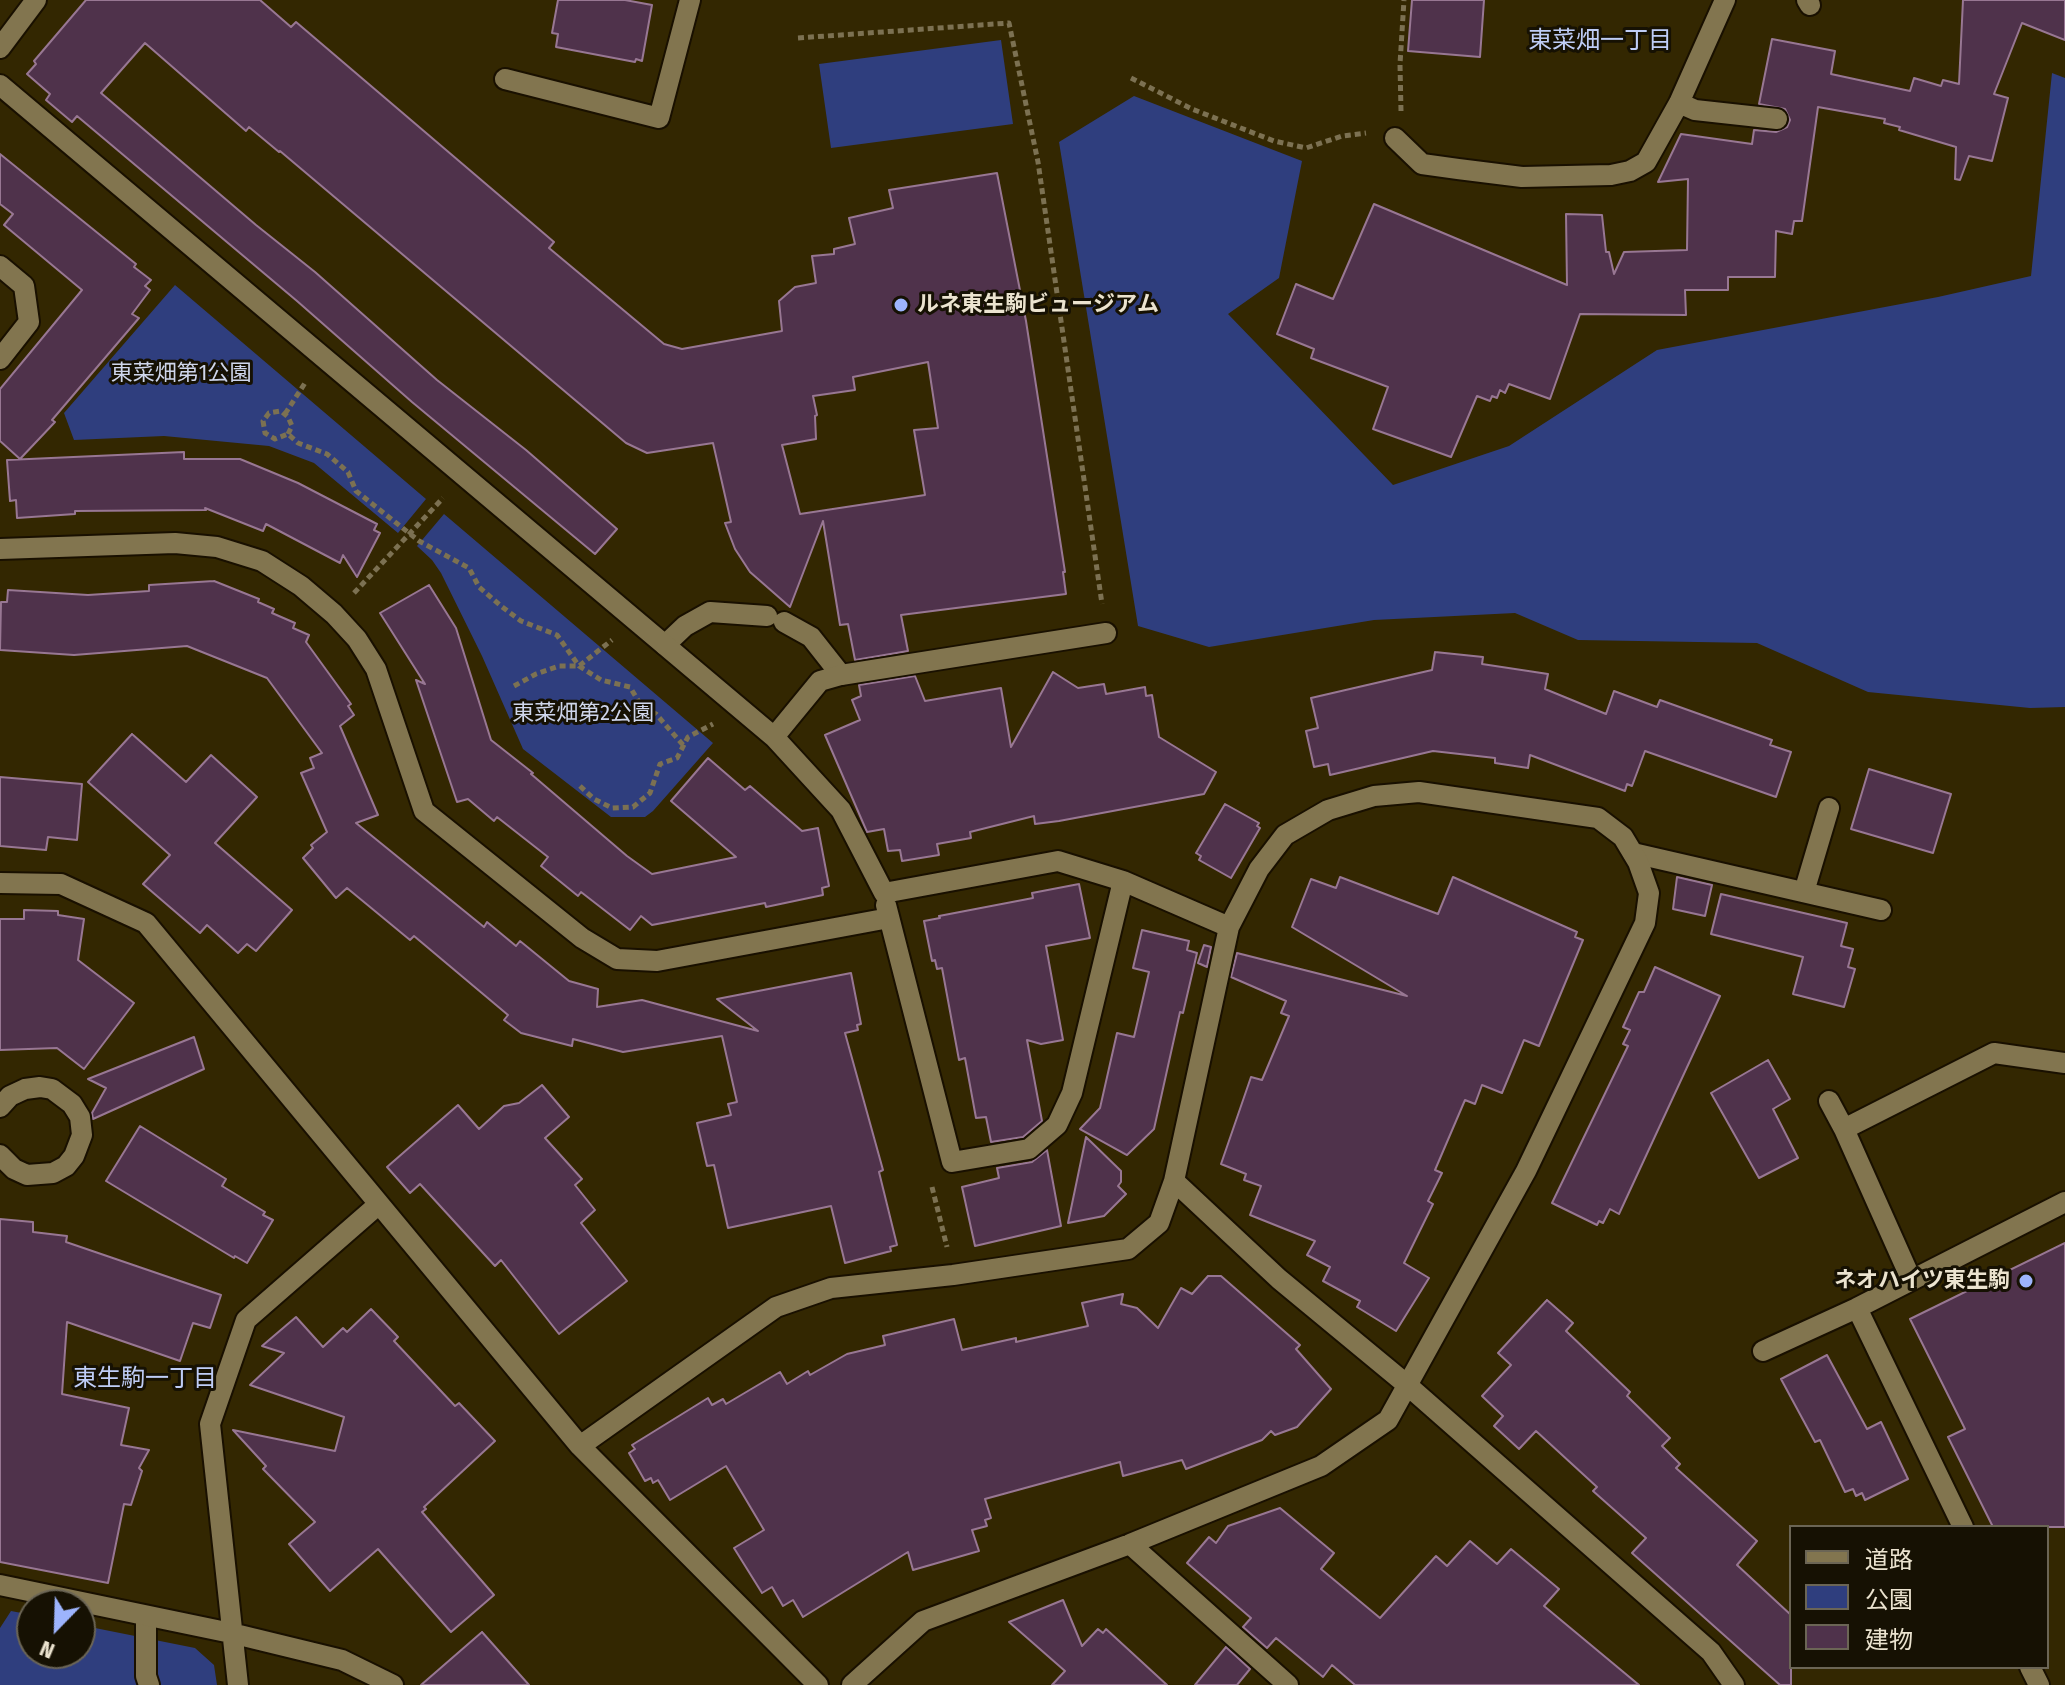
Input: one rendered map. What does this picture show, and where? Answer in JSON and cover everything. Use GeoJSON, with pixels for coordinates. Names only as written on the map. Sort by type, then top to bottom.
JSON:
{"type":"FeatureCollection","features":[{"type":"Feature","properties":{"kind":"street"},"geometry":{"type":"LineString","coordinates":[[0,48],[36,0]]}},
{"type":"Feature","properties":{"kind":"street"},"geometry":{"type":"LineString","coordinates":[[505,79],[659,118],[690,0]]}},
{"type":"Feature","properties":{"kind":"street"},"geometry":{"type":"LineString","coordinates":[[1395,138],[1422,164],[1522,177],[1611,175],[1630,171],[1646,162],[1679,103],[1725,0]]}},
{"type":"Feature","properties":{"kind":"street"},"geometry":{"type":"LineString","coordinates":[[0,85],[774,737],[841,810],[884,893],[952,1162],[1029,1149],[1057,1125],[1072,1093],[1123,881]]}},
{"type":"Feature","properties":{"kind":"street"},"geometry":{"type":"LineString","coordinates":[[1679,103],[1695,110],[1777,119]]}},
{"type":"Feature","properties":{"kind":"street"},"geometry":{"type":"LineString","coordinates":[[0,266],[24,286],[29,322],[0,359]]}},
{"type":"Feature","properties":{"kind":"street"},"geometry":{"type":"LineString","coordinates":[[0,549],[175,543],[217,547],[262,561],[301,586],[357,639],[376,669],[424,811],[582,938],[617,959],[657,961],[889,918]]}},
{"type":"Feature","properties":{"kind":"street"},"geometry":{"type":"LineString","coordinates":[[665,645],[685,626],[710,612],[776,619],[811,637],[841,675]]}},
{"type":"Feature","properties":{"kind":"street"},"geometry":{"type":"LineString","coordinates":[[774,737],[820,681],[841,675],[1106,633]]}},
{"type":"Feature","properties":{"kind":"street"},"geometry":{"type":"LineString","coordinates":[[580,1446],[776,1307],[831,1288],[953,1275],[1128,1249],[1159,1223],[1174,1181],[1229,927],[1259,869],[1285,835],[1328,810],[1374,796],[1419,792],[1598,818],[1623,837],[1649,893],[1645,923],[1526,1171],[1388,1420],[1321,1466],[1130,1544],[923,1621],[852,1685]]}},
{"type":"Feature","properties":{"kind":"street"},"geometry":{"type":"LineString","coordinates":[[1804,892],[1829,808]]}},
{"type":"Feature","properties":{"kind":"street"},"geometry":{"type":"LineString","coordinates":[[1633,853],[1881,910]]}},
{"type":"Feature","properties":{"kind":"street"},"geometry":{"type":"LineString","coordinates":[[884,893],[1058,861],[1123,881],[1229,927]]}},
{"type":"Feature","properties":{"kind":"street"},"geometry":{"type":"LineString","coordinates":[[0,883],[61,884],[146,923],[580,1446],[818,1685]]}},
{"type":"Feature","properties":{"kind":"street"},"geometry":{"type":"LineString","coordinates":[[1844,1129],[1994,1053],[2065,1063]]}},
{"type":"Feature","properties":{"kind":"street"},"geometry":{"type":"LineString","coordinates":[[0,1107],[10,1096],[25,1089],[52,1089],[72,1104],[80,1117],[82,1135],[74,1156],[66,1166],[53,1173],[27,1175],[14,1169],[0,1155]]}},
{"type":"Feature","properties":{"kind":"street"},"geometry":{"type":"LineString","coordinates":[[1829,1101],[1911,1279]]}},
{"type":"Feature","properties":{"kind":"street"},"geometry":{"type":"LineString","coordinates":[[1174,1181],[1279,1279],[1406,1384],[1711,1652],[1734,1685]]}},
{"type":"Feature","properties":{"kind":"street"},"geometry":{"type":"LineString","coordinates":[[1763,1351],[1857,1308],[2065,1202]]}},
{"type":"Feature","properties":{"kind":"street"},"geometry":{"type":"LineString","coordinates":[[238,1685],[210,1424],[246,1320],[379,1204]]}},
{"type":"Feature","properties":{"kind":"street"},"geometry":{"type":"LineString","coordinates":[[1857,1308],[1962,1525]]}},
{"type":"Feature","properties":{"kind":"street"},"geometry":{"type":"LineString","coordinates":[[1130,1544],[1288,1685]]}},
{"type":"Feature","properties":{"kind":"street"},"geometry":{"type":"LineString","coordinates":[[0,1585],[231,1633],[342,1660],[393,1685]]}},
{"type":"Feature","properties":{"kind":"street"},"geometry":{"type":"LineString","coordinates":[[146,1616],[146,1676],[149,1685]]}},
{"type":"Feature","properties":{"kind":"path"},"geometry":{"type":"LineString","coordinates":[[1131,78],[1192,109],[1274,141],[1306,148],[1342,136],[1368,132],[1395,138],[1401,123],[1400,64],[1404,0]]}},
{"type":"Feature","properties":{"kind":"path"},"geometry":{"type":"LineString","coordinates":[[798,38],[1009,23],[1038,162],[1106,633]]}},
{"type":"Feature","properties":{"kind":"path"},"geometry":{"type":"LineString","coordinates":[[285,414],[305,383]]}},
{"type":"Feature","properties":{"kind":"path"},"geometry":{"type":"LineString","coordinates":[[281,411],[285,414],[292,426],[288,434],[275,439],[265,433],[263,421],[269,413],[281,411]]}},
{"type":"Feature","properties":{"kind":"path"},"geometry":{"type":"LineString","coordinates":[[288,434],[298,443],[327,454],[348,472],[356,491],[409,534],[469,568],[479,587],[521,621],[557,635],[579,666],[601,680],[630,687],[642,707],[656,714],[684,746]]}},
{"type":"Feature","properties":{"kind":"path"},"geometry":{"type":"LineString","coordinates":[[334,614],[444,497]]}},
{"type":"Feature","properties":{"kind":"path"},"geometry":{"type":"LineString","coordinates":[[514,686],[559,666],[579,666],[612,639]]}},
{"type":"Feature","properties":{"kind":"path"},"geometry":{"type":"LineString","coordinates":[[580,786],[594,799],[612,808],[633,807],[650,793],[660,764],[677,758],[688,737],[714,724]]}},
{"type":"Feature","properties":{"kind":"path"},"geometry":{"type":"LineString","coordinates":[[952,1162],[931,1181],[953,1275]]}},
{"type":"Feature","properties":{"kind":"green space"},"geometry":{"type":"Polygon","coordinates":[[[1001,40],[1013,124],[831,148],[819,64],[1001,40]]]}},
{"type":"Feature","properties":{"kind":"green space"},"geometry":{"type":"Polygon","coordinates":[[[2052,73],[2065,78],[2065,707],[2030,708],[1868,692],[1757,643],[1578,640],[1515,613],[1374,620],[1209,647],[1138,626],[1059,142],[1134,96],[1302,161],[1279,278],[1228,314],[1393,485],[1509,446],[1657,350],[1938,297],[2031,276],[2052,73]]]}},
{"type":"Feature","properties":{"kind":"green space","name":"東菜畑第1公園"},"geometry":{"type":"Polygon","coordinates":[[[175,285],[426,499],[398,533],[314,463],[269,446],[164,436],[74,440],[64,413],[175,285]]]}},
{"type":"Feature","properties":{"kind":"green space","name":"東菜畑第2公園"},"geometry":{"type":"Polygon","coordinates":[[[444,514],[713,743],[645,817],[611,817],[523,749],[441,573],[417,546],[444,514]]]}},
{"type":"Feature","properties":{"kind":"green space"},"geometry":{"type":"Polygon","coordinates":[[[11,1611],[16,1612],[16,1669],[96,1669],[96,1628],[195,1648],[214,1665],[217,1685],[0,1685],[0,1628],[11,1611]]]}},
{"type":"Feature","properties":{"kind":"building","name":"ルネ東生駒ビュージアム"},"geometry":{"type":"Polygon","coordinates":[[[86,0],[260,0],[291,27],[296,22],[554,242],[549,248],[664,344],[682,349],[782,331],[779,301],[795,287],[816,283],[812,256],[834,254],[834,249],[855,244],[849,218],[893,208],[889,190],[997,173],[1026,321],[1066,594],[901,615],[908,651],[855,660],[848,624],[840,625],[823,521],[790,607],[750,572],[735,549],[725,523],[731,522],[713,443],[647,453],[626,443],[280,151],[249,127],[246,131],[145,43],[101,93],[617,529],[595,554],[77,116],[72,122],[46,100],[50,94],[27,74],[36,64],[34,61],[86,0]],[[928,362],[853,377],[855,390],[813,396],[817,415],[816,439],[782,445],[800,514],[925,495],[914,430],[938,428],[928,362]]]}},
{"type":"Feature","properties":{"kind":"building"},"geometry":{"type":"Polygon","coordinates":[[[558,0],[625,0],[652,5],[642,61],[556,47],[558,34],[552,33],[558,0]]]}},
{"type":"Feature","properties":{"kind":"building"},"geometry":{"type":"Polygon","coordinates":[[[1412,0],[1484,0],[1480,57],[1408,51],[1412,0]]]}},
{"type":"Feature","properties":{"kind":"building"},"geometry":{"type":"Polygon","coordinates":[[[1963,0],[2065,0],[2065,40],[2022,23],[1994,94],[2008,98],[1992,161],[1969,156],[1960,180],[1955,179],[1956,147],[1899,130],[1900,127],[1884,123],[1885,119],[1818,107],[1802,221],[1794,221],[1792,234],[1776,231],[1775,277],[1728,277],[1728,290],[1685,290],[1686,315],[1580,314],[1550,399],[1509,384],[1505,393],[1500,390],[1497,398],[1492,396],[1490,401],[1477,396],[1451,457],[1373,429],[1388,387],[1311,358],[1314,349],[1277,334],[1296,284],[1333,299],[1374,204],[1567,285],[1566,214],[1602,215],[1606,252],[1609,252],[1614,274],[1624,252],[1687,250],[1688,179],[1658,182],[1681,134],[1752,144],[1754,130],[1776,132],[1787,127],[1790,120],[1785,109],[1759,104],[1772,39],[1835,51],[1831,74],[1910,91],[1914,78],[1941,86],[1943,80],[1959,84],[1963,0]]]}},
{"type":"Feature","properties":{"kind":"building"},"geometry":{"type":"Polygon","coordinates":[[[0,154],[136,264],[134,267],[151,280],[145,286],[150,290],[132,314],[139,318],[52,420],[55,422],[20,459],[0,441],[0,389],[82,290],[4,225],[13,214],[0,204],[0,154]]]}},
{"type":"Feature","properties":{"kind":"building"},"geometry":{"type":"Polygon","coordinates":[[[184,452],[184,459],[240,459],[298,483],[377,524],[374,530],[380,533],[357,577],[343,555],[340,563],[266,524],[263,531],[205,508],[75,511],[75,514],[17,518],[16,500],[10,501],[7,460],[184,452]]]}},
{"type":"Feature","properties":{"kind":"building"},"geometry":{"type":"Polygon","coordinates":[[[214,581],[259,599],[258,602],[274,609],[272,613],[295,623],[293,628],[309,635],[306,642],[351,704],[348,706],[354,715],[340,726],[378,815],[356,823],[484,927],[487,922],[516,946],[520,941],[569,981],[598,989],[597,1007],[642,1000],[758,1031],[717,999],[851,973],[861,1024],[857,1025],[858,1030],[845,1033],[883,1170],[879,1172],[897,1245],[890,1247],[891,1251],[845,1263],[831,1206],[728,1228],[714,1165],[707,1166],[697,1123],[731,1115],[728,1104],[737,1102],[722,1036],[623,1052],[573,1039],[572,1046],[521,1033],[504,1020],[508,1015],[414,936],[410,940],[347,888],[336,898],[303,858],[313,848],[311,845],[327,832],[301,773],[314,768],[310,758],[322,753],[267,678],[187,646],[74,655],[0,650],[1,602],[7,602],[8,590],[88,595],[149,591],[149,585],[214,581]]]}},
{"type":"Feature","properties":{"kind":"building"},"geometry":{"type":"Polygon","coordinates":[[[429,585],[456,628],[491,740],[627,856],[652,874],[736,857],[671,801],[708,758],[745,790],[750,786],[802,831],[818,828],[829,886],[822,888],[823,895],[652,925],[641,916],[630,930],[581,892],[578,896],[541,866],[548,857],[497,817],[494,821],[468,799],[457,802],[416,680],[425,684],[380,613],[429,585]]]}},
{"type":"Feature","properties":{"kind":"building"},"geometry":{"type":"Polygon","coordinates":[[[1435,652],[1483,657],[1482,664],[1548,674],[1545,689],[1606,714],[1614,691],[1657,707],[1660,700],[1772,740],[1770,745],[1791,752],[1776,797],[1645,751],[1632,786],[1627,784],[1625,791],[1530,755],[1528,768],[1495,763],[1495,758],[1433,751],[1330,775],[1328,764],[1314,767],[1306,731],[1318,728],[1311,698],[1432,670],[1435,652]]]}},
{"type":"Feature","properties":{"kind":"building"},"geometry":{"type":"Polygon","coordinates":[[[1053,672],[1078,688],[1104,684],[1106,694],[1145,687],[1146,696],[1152,695],[1159,737],[1216,772],[1204,794],[1059,821],[1035,824],[1034,816],[970,832],[971,838],[937,844],[939,855],[902,861],[900,850],[888,851],[884,829],[867,832],[825,735],[860,720],[852,700],[861,696],[859,685],[915,676],[925,701],[1001,688],[1011,747],[1053,672]]]}},
{"type":"Feature","properties":{"kind":"building"},"geometry":{"type":"Polygon","coordinates":[[[132,734],[186,782],[211,755],[257,797],[215,843],[292,910],[256,951],[247,944],[238,953],[207,925],[200,933],[143,884],[170,855],[88,782],[132,734]]]}},
{"type":"Feature","properties":{"kind":"building"},"geometry":{"type":"Polygon","coordinates":[[[1869,769],[1951,794],[1933,853],[1851,829],[1869,769]]]}},
{"type":"Feature","properties":{"kind":"building"},"geometry":{"type":"Polygon","coordinates":[[[0,777],[82,784],[77,840],[48,837],[46,850],[0,846],[0,777]]]}},
{"type":"Feature","properties":{"kind":"building"},"geometry":{"type":"Polygon","coordinates":[[[1225,804],[1259,823],[1257,826],[1260,828],[1231,878],[1199,860],[1201,856],[1196,853],[1225,804]]]}},
{"type":"Feature","properties":{"kind":"building"},"geometry":{"type":"Polygon","coordinates":[[[1340,877],[1438,914],[1453,877],[1577,932],[1575,937],[1583,940],[1539,1046],[1524,1040],[1502,1093],[1482,1085],[1475,1104],[1465,1100],[1435,1170],[1442,1173],[1428,1201],[1433,1204],[1404,1263],[1429,1278],[1396,1331],[1357,1307],[1360,1301],[1323,1281],[1330,1267],[1307,1255],[1315,1241],[1250,1215],[1261,1186],[1244,1180],[1246,1174],[1221,1164],[1251,1077],[1262,1080],[1289,1016],[1281,1013],[1286,1001],[1231,977],[1237,953],[1407,996],[1292,927],[1311,879],[1336,888],[1340,877]]]}},
{"type":"Feature","properties":{"kind":"building"},"geometry":{"type":"Polygon","coordinates":[[[1677,877],[1712,885],[1705,916],[1673,909],[1677,877]]]}},
{"type":"Feature","properties":{"kind":"building"},"geometry":{"type":"Polygon","coordinates":[[[1079,884],[1090,938],[1046,946],[1063,1040],[1041,1044],[1027,1040],[1042,1121],[1023,1137],[991,1142],[986,1117],[976,1118],[965,1058],[959,1060],[942,968],[937,969],[935,960],[932,961],[924,921],[1033,898],[1032,893],[1079,884]]]}},
{"type":"Feature","properties":{"kind":"building"},"geometry":{"type":"Polygon","coordinates":[[[1721,894],[1847,923],[1841,946],[1853,949],[1848,967],[1855,969],[1844,1007],[1793,994],[1803,957],[1711,934],[1721,894]]]}},
{"type":"Feature","properties":{"kind":"building"},"geometry":{"type":"Polygon","coordinates":[[[24,910],[58,911],[58,915],[84,919],[78,960],[134,1003],[84,1069],[57,1048],[0,1050],[0,919],[24,919],[24,910]]]}},
{"type":"Feature","properties":{"kind":"building"},"geometry":{"type":"Polygon","coordinates":[[[1142,930],[1189,941],[1187,950],[1197,953],[1183,1013],[1180,1012],[1154,1129],[1127,1155],[1080,1129],[1100,1108],[1117,1033],[1134,1037],[1149,972],[1133,968],[1142,930]]]}},
{"type":"Feature","properties":{"kind":"building"},"geometry":{"type":"Polygon","coordinates":[[[1204,945],[1211,947],[1207,967],[1198,963],[1204,945]]]}},
{"type":"Feature","properties":{"kind":"building"},"geometry":{"type":"Polygon","coordinates":[[[1655,967],[1720,996],[1619,1214],[1610,1209],[1603,1223],[1599,1221],[1597,1225],[1552,1203],[1628,1046],[1623,1044],[1630,1030],[1623,1027],[1655,967]]]}},
{"type":"Feature","properties":{"kind":"building"},"geometry":{"type":"Polygon","coordinates":[[[194,1037],[204,1069],[93,1119],[92,1113],[106,1088],[88,1079],[194,1037]]]}},
{"type":"Feature","properties":{"kind":"building"},"geometry":{"type":"Polygon","coordinates":[[[1768,1060],[1790,1099],[1773,1109],[1798,1158],[1759,1178],[1711,1093],[1768,1060]]]}},
{"type":"Feature","properties":{"kind":"building"},"geometry":{"type":"Polygon","coordinates":[[[542,1085],[569,1117],[545,1138],[582,1179],[575,1185],[595,1210],[581,1223],[627,1281],[559,1334],[501,1260],[495,1266],[420,1184],[410,1193],[387,1167],[458,1105],[479,1129],[504,1106],[519,1103],[542,1085]]]}},
{"type":"Feature","properties":{"kind":"building"},"geometry":{"type":"Polygon","coordinates":[[[140,1126],[226,1179],[222,1186],[273,1220],[247,1263],[106,1181],[140,1126]]]}},
{"type":"Feature","properties":{"kind":"building"},"geometry":{"type":"Polygon","coordinates":[[[1086,1137],[1121,1171],[1118,1186],[1126,1194],[1104,1216],[1068,1223],[1086,1137]]]}},
{"type":"Feature","properties":{"kind":"building"},"geometry":{"type":"Polygon","coordinates":[[[1047,1150],[1061,1226],[975,1246],[962,1187],[999,1178],[997,1168],[1032,1162],[1047,1150]]]}},
{"type":"Feature","properties":{"kind":"building"},"geometry":{"type":"Polygon","coordinates":[[[0,1219],[33,1222],[33,1232],[67,1236],[66,1242],[221,1295],[210,1328],[193,1323],[180,1361],[67,1322],[62,1394],[129,1408],[121,1445],[149,1450],[139,1468],[142,1471],[131,1505],[124,1504],[108,1583],[0,1562],[0,1219]]]}},
{"type":"Feature","properties":{"kind":"building"},"geometry":{"type":"Polygon","coordinates":[[[2065,1243],[2065,1527],[1992,1525],[1948,1437],[1965,1429],[1910,1319],[2065,1243]]]}},
{"type":"Feature","properties":{"kind":"building"},"geometry":{"type":"Polygon","coordinates":[[[1208,1276],[1221,1276],[1300,1345],[1296,1349],[1331,1389],[1297,1427],[1275,1435],[1271,1431],[1262,1440],[1186,1469],[1182,1460],[1123,1476],[1120,1462],[985,1499],[991,1518],[985,1520],[987,1526],[972,1530],[979,1551],[913,1570],[908,1552],[803,1617],[793,1600],[783,1606],[772,1587],[762,1593],[734,1548],[764,1530],[726,1466],[670,1500],[658,1480],[653,1483],[651,1478],[645,1481],[629,1453],[635,1449],[632,1445],[708,1398],[712,1405],[723,1399],[726,1404],[780,1372],[787,1384],[847,1354],[885,1345],[883,1336],[954,1319],[962,1350],[1016,1338],[1016,1342],[1088,1326],[1082,1303],[1123,1294],[1121,1304],[1137,1308],[1158,1328],[1181,1288],[1192,1294],[1208,1276]]]}},
{"type":"Feature","properties":{"kind":"building"},"geometry":{"type":"Polygon","coordinates":[[[1547,1300],[1573,1323],[1566,1331],[1630,1392],[1627,1396],[1670,1438],[1662,1446],[1680,1464],[1676,1468],[1757,1541],[1737,1565],[1789,1613],[1791,1685],[1780,1685],[1632,1553],[1646,1538],[1593,1491],[1597,1487],[1536,1431],[1519,1449],[1494,1426],[1503,1416],[1482,1396],[1511,1365],[1498,1353],[1547,1300]]]}},
{"type":"Feature","properties":{"kind":"building"},"geometry":{"type":"Polygon","coordinates":[[[371,1309],[398,1337],[394,1341],[455,1406],[459,1403],[495,1441],[422,1512],[494,1595],[451,1632],[378,1549],[330,1591],[289,1544],[315,1522],[263,1469],[266,1466],[233,1430],[335,1451],[344,1417],[250,1385],[284,1353],[262,1346],[296,1317],[323,1347],[343,1328],[347,1332],[371,1309]]]}},
{"type":"Feature","properties":{"kind":"building"},"geometry":{"type":"Polygon","coordinates":[[[1827,1355],[1867,1429],[1881,1422],[1908,1479],[1865,1500],[1862,1493],[1856,1496],[1853,1489],[1845,1492],[1820,1440],[1815,1442],[1781,1379],[1827,1355]]]}},
{"type":"Feature","properties":{"kind":"building"},"geometry":{"type":"Polygon","coordinates":[[[1280,1508],[1334,1553],[1321,1569],[1380,1618],[1436,1556],[1447,1566],[1470,1541],[1497,1564],[1511,1549],[1559,1589],[1544,1606],[1639,1685],[1355,1685],[1332,1665],[1323,1677],[1276,1638],[1267,1648],[1243,1627],[1251,1618],[1187,1563],[1209,1537],[1216,1543],[1228,1526],[1280,1508]]]}},
{"type":"Feature","properties":{"kind":"building"},"geometry":{"type":"Polygon","coordinates":[[[1063,1600],[1082,1646],[1098,1629],[1103,1633],[1106,1629],[1167,1685],[1052,1685],[1065,1671],[1009,1622],[1063,1600]]]}},
{"type":"Feature","properties":{"kind":"building"},"geometry":{"type":"Polygon","coordinates":[[[482,1632],[529,1685],[421,1685],[482,1632]]]}},
{"type":"Feature","properties":{"kind":"building"},"geometry":{"type":"Polygon","coordinates":[[[1226,1647],[1250,1669],[1237,1685],[1195,1685],[1226,1647]]]}},
{"type":"Feature","properties":{"kind":"place","name":"ルネ東生駒ビュージアム"},"geometry":{"type":"Point","coordinates":[901,305]}},
{"type":"Feature","properties":{"kind":"place","name":"ネオハイツ東生駒"},"geometry":{"type":"Point","coordinates":[2026,1281]}},
{"type":"Feature","properties":{"kind":"district","name":"東菜畑一丁目"},"geometry":{"type":"Point","coordinates":[1600,41]}},
{"type":"Feature","properties":{"kind":"district","name":"東生駒一丁目"},"geometry":{"type":"Point","coordinates":[145,1379]}}]}
